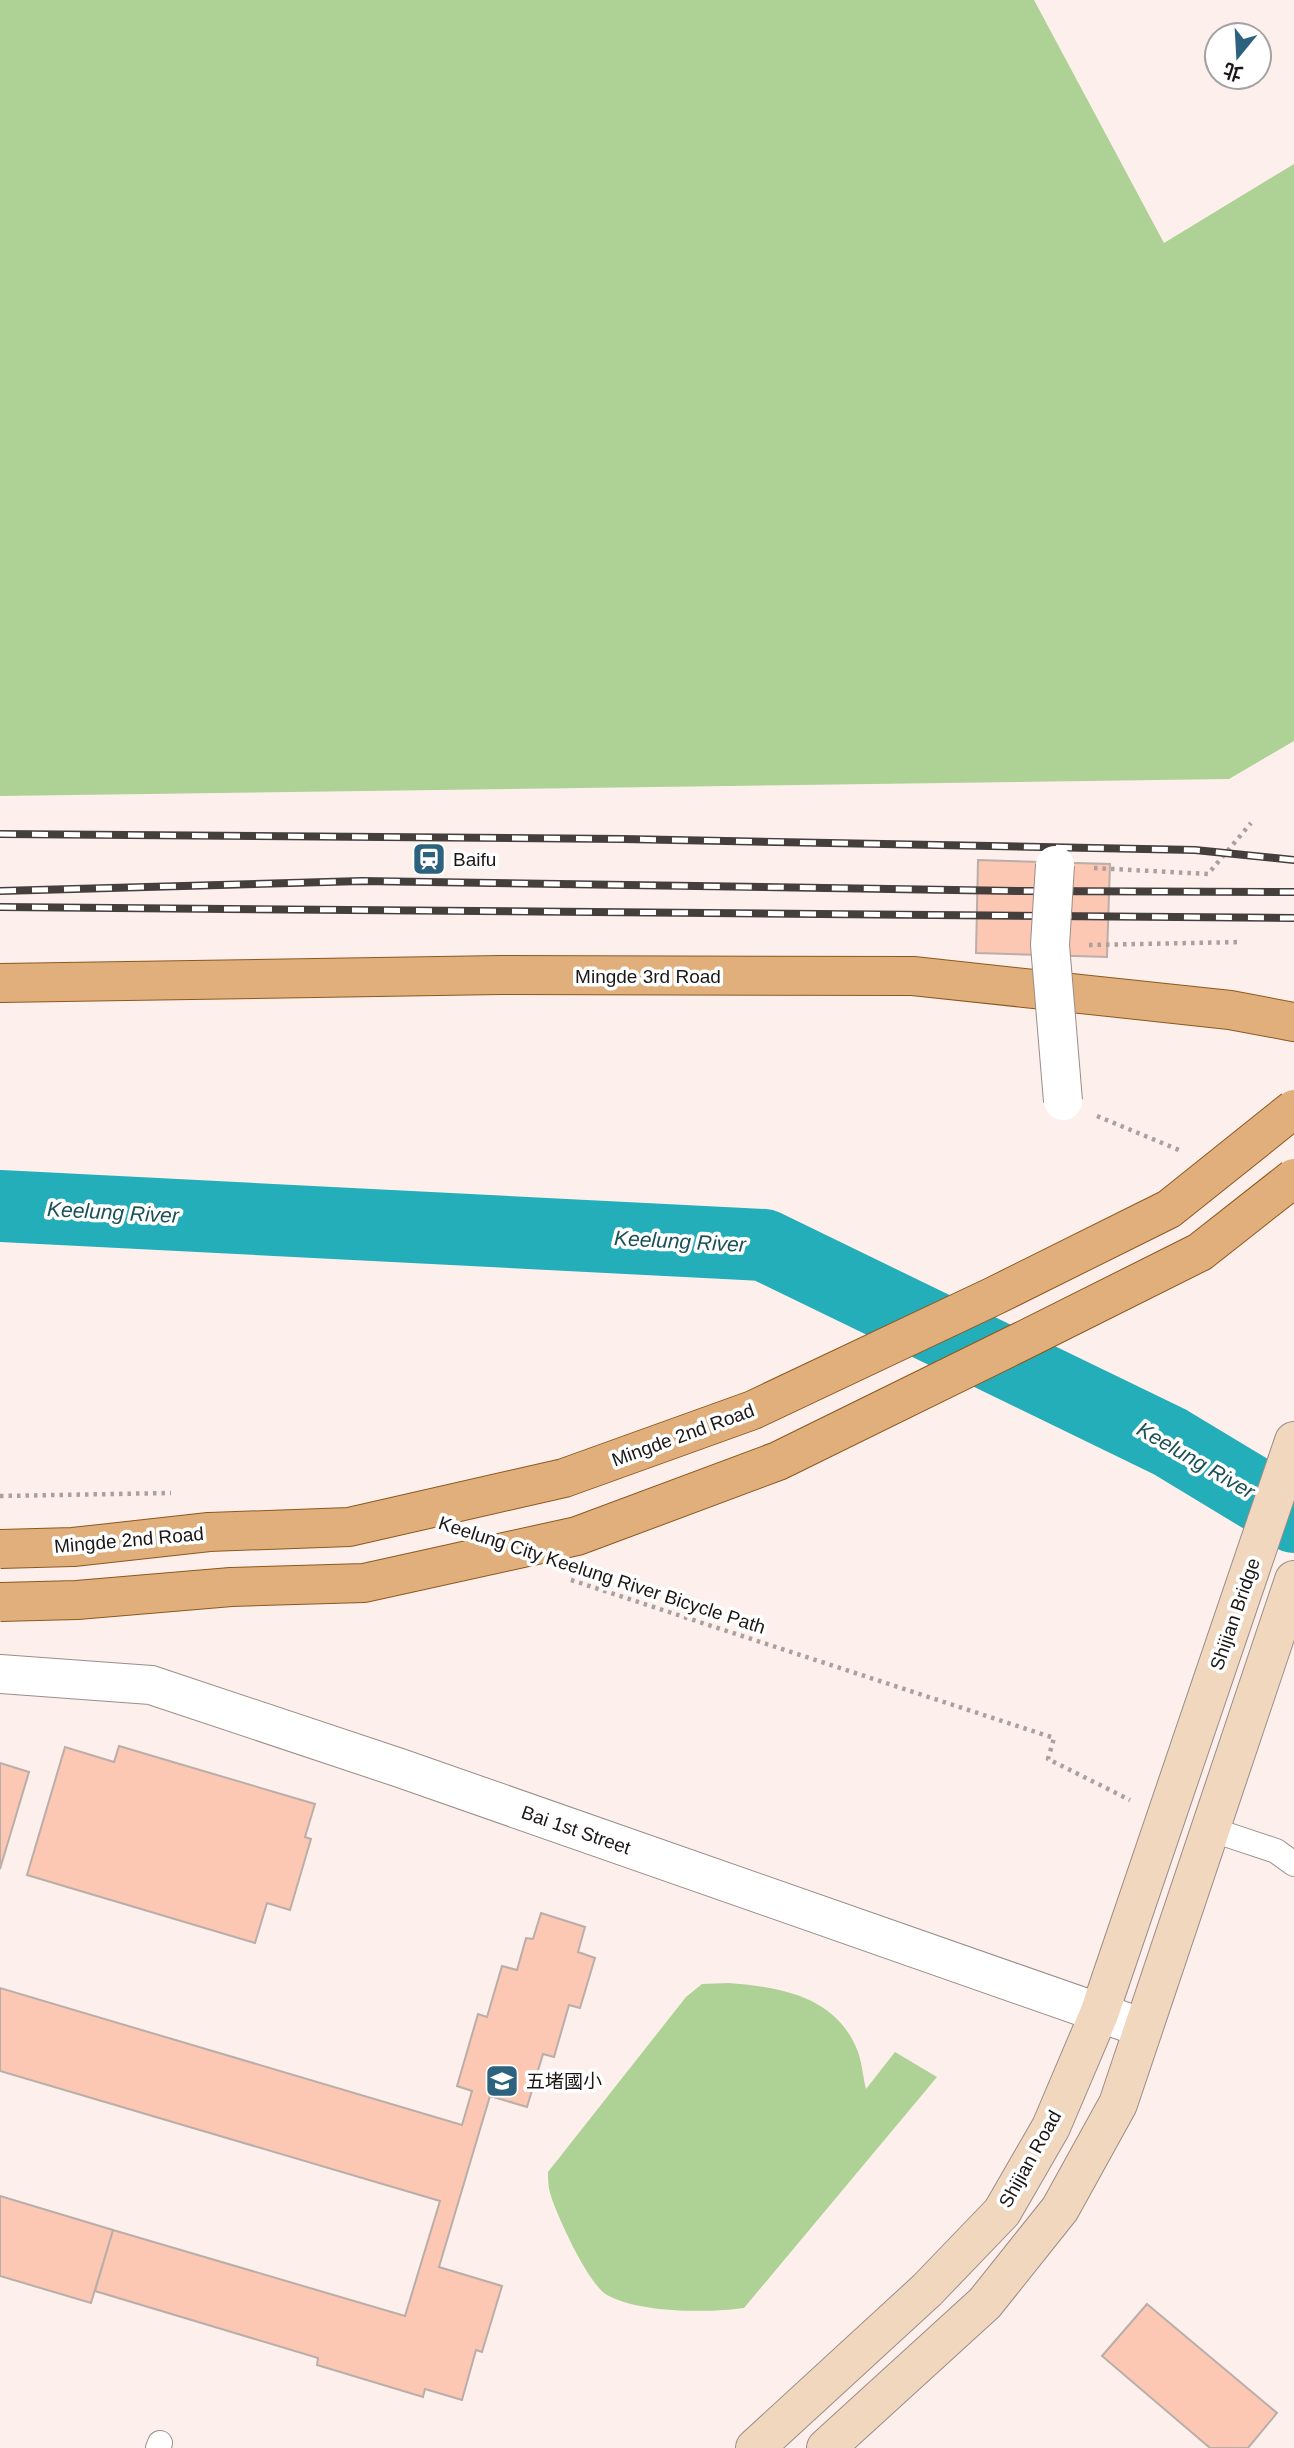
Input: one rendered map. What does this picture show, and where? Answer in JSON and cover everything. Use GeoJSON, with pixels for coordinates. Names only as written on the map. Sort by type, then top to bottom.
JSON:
{"type":"FeatureCollection","features":[{"type":"Feature","properties":{"kind":"main road","name":"Mingde 3rd Road"},"geometry":{"type":"LineString","coordinates":[[0,983],[500,975],[913,976],[1230,1010],[1294,1022]]}},
{"type":"Feature","properties":{"kind":"main road","name":"Mingde 2nd Road"},"geometry":{"type":"LineString","coordinates":[[0,1549],[73,1547],[209,1532],[349,1527],[564,1478],[753,1410],[994,1296],[1169,1209],[1294,1109]]}},
{"type":"Feature","properties":{"kind":"main road"},"geometry":{"type":"LineString","coordinates":[[0,1602],[77,1600],[231,1587],[364,1583],[577,1536],[778,1461],[1164,1270],[1200,1252],[1294,1178]]}},
{"type":"Feature","properties":{"kind":"street"},"geometry":{"type":"LineString","coordinates":[[1055,865],[1050,945],[1063,1101]]}},
{"type":"Feature","properties":{"kind":"street","name":"Shijian Bridge"},"geometry":{"type":"LineString","coordinates":[[1176,1786],[1294,1441]]}},
{"type":"Feature","properties":{"kind":"street"},"geometry":{"type":"LineString","coordinates":[[826,2448],[985,2303],[1060,2209],[1118,2104],[1294,1580]]}},
{"type":"Feature","properties":{"kind":"street","name":"Bai 1st Street"},"geometry":{"type":"LineString","coordinates":[[0,1674],[151,1685],[414,1772],[1143,2028]]}},
{"type":"Feature","properties":{"kind":"street","name":"Shijian Road"},"geometry":{"type":"LineString","coordinates":[[755,2448],[927,2290],[1002,2212],[1051,2127],[1099,2014],[1176,1786]]}},
{"type":"Feature","properties":{"kind":"lane"},"geometry":{"type":"LineString","coordinates":[[1215,1814],[1294,1864]]}},
{"type":"Feature","properties":{"kind":"path"},"geometry":{"type":"LineString","coordinates":[[1055,865],[1208,874],[1251,823]]}},
{"type":"Feature","properties":{"kind":"path"},"geometry":{"type":"LineString","coordinates":[[1050,945],[1242,942]]}},
{"type":"Feature","properties":{"kind":"path"},"geometry":{"type":"LineString","coordinates":[[1063,1101],[1185,1153]]}},
{"type":"Feature","properties":{"kind":"path"},"geometry":{"type":"LineString","coordinates":[[0,1496],[180,1493]]}},
{"type":"Feature","properties":{"kind":"path","name":"Keelung City Keelung River Bicycle Path"},"geometry":{"type":"LineString","coordinates":[[565,1577],[1054,1738],[1048,1759],[1138,1803]]}},
{"type":"Feature","properties":{"kind":"green space"},"geometry":{"type":"Polygon","coordinates":[[[0,0],[1034,0],[1164,243],[1294,164],[1294,741],[1229,779],[0,796],[0,0]]]}},
{"type":"Feature","properties":{"kind":"green space"},"geometry":{"type":"Polygon","coordinates":[[[728,1983],[787,1992],[822,2007],[849,2033],[858,2052],[866,2089],[895,2052],[937,2077],[744,2308],[674,2310],[621,2301],[599,2288],[582,2263],[553,2203],[548,2172],[686,1997],[702,1984],[728,1983]]]}},
{"type":"Feature","properties":{"kind":"building"},"geometry":{"type":"Polygon","coordinates":[[[978,860],[1110,864],[1107,957],[976,953],[978,860]]]}},
{"type":"Feature","properties":{"kind":"building"},"geometry":{"type":"Polygon","coordinates":[[[119,1746],[315,1804],[305,1837],[311,1839],[290,1910],[267,1903],[255,1943],[27,1875],[65,1747],[114,1762],[119,1746]]]}},
{"type":"Feature","properties":{"kind":"building"},"geometry":{"type":"Polygon","coordinates":[[[0,1763],[29,1772],[0,1869],[0,1763]]]}},
{"type":"Feature","properties":{"kind":"building"},"geometry":{"type":"Polygon","coordinates":[[[541,1913],[585,1927],[578,1952],[595,1958],[580,2008],[569,2005],[554,2057],[543,2054],[527,2107],[490,2096],[439,2267],[502,2286],[482,2352],[476,2350],[462,2400],[425,2389],[423,2397],[317,2365],[318,2358],[95,2291],[113,2230],[405,2316],[440,2201],[0,2071],[0,1988],[462,2125],[472,2091],[457,2086],[478,2014],[487,2017],[502,1966],[517,1970],[526,1938],[533,1939],[541,1913]]]}},
{"type":"Feature","properties":{"kind":"building"},"geometry":{"type":"Polygon","coordinates":[[[0,2196],[113,2230],[91,2303],[0,2276],[0,2196]]]}},
{"type":"Feature","properties":{"kind":"building"},"geometry":{"type":"Polygon","coordinates":[[[1147,2304],[1277,2413],[1248,2448],[1210,2448],[1102,2356],[1147,2304]]]}},
{"type":"Feature","properties":{"kind":"waterway","name":"Keelung River"},"geometry":{"type":"LineString","coordinates":[[0,1206],[764,1245],[1170,1442],[1294,1517]]}},
{"type":"Feature","properties":{"kind":"railway"},"geometry":{"type":"LineString","coordinates":[[0,834],[623,839],[1195,850],[1294,860]]}},
{"type":"Feature","properties":{"kind":"railway"},"geometry":{"type":"LineString","coordinates":[[0,891],[362,881],[1024,891],[1294,892]]}},
{"type":"Feature","properties":{"kind":"railway"},"geometry":{"type":"LineString","coordinates":[[0,907],[1294,918]]}},
{"type":"Feature","properties":{"kind":"place","name":"Baifu"},"geometry":{"type":"Point","coordinates":[429,859]}},
{"type":"Feature","properties":{"kind":"place","name":"五堵國小"},"geometry":{"type":"Point","coordinates":[502,2081]}}]}
